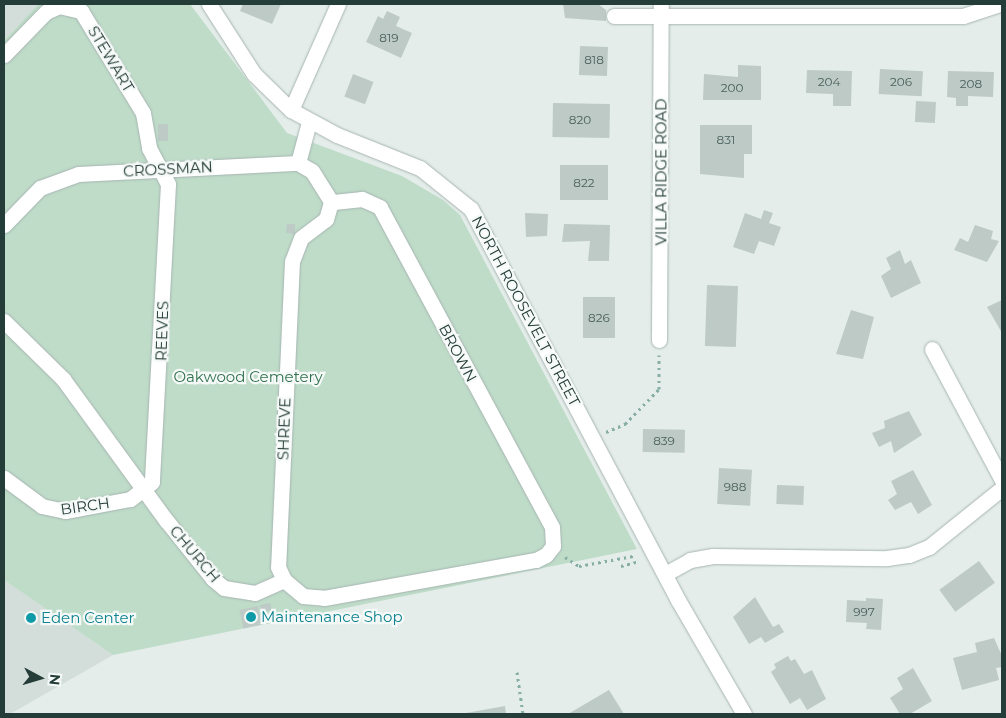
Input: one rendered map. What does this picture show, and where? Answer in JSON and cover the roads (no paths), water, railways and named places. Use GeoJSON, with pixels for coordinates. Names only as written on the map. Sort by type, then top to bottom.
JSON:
{"type":"FeatureCollection","features":[{"type":"Feature","properties":{"kind":"street","name":"NORTH ROOSEVELT STREET"},"geometry":{"type":"LineString","coordinates":[[209,4],[254,74],[291,110],[309,122],[420,168],[471,210],[665,574],[744,714]]}},
{"type":"Feature","properties":{"kind":"street"},"geometry":{"type":"LineString","coordinates":[[291,110],[338,4]]}},
{"type":"Feature","properties":{"kind":"street"},"geometry":{"type":"LineString","coordinates":[[614,16],[661,8],[963,16],[1001,4]]}},
{"type":"Feature","properties":{"kind":"street","name":"STEWART"},"geometry":{"type":"LineString","coordinates":[[4,56],[46,12],[59,6],[81,12],[143,113],[149,148],[163,169]]}},
{"type":"Feature","properties":{"kind":"street","name":"VILLA RIDGE ROAD"},"geometry":{"type":"LineString","coordinates":[[659,340],[661,8]]}},
{"type":"Feature","properties":{"kind":"street"},"geometry":{"type":"LineString","coordinates":[[309,122],[298,163],[312,171],[331,202]]}},
{"type":"Feature","properties":{"kind":"street","name":"CROSSMAN"},"geometry":{"type":"LineString","coordinates":[[4,225],[40,188],[56,179],[78,174],[298,163]]}},
{"type":"Feature","properties":{"kind":"street","name":"REEVES"},"geometry":{"type":"LineString","coordinates":[[145,491],[155,473],[168,184],[163,169]]}},
{"type":"Feature","properties":{"kind":"street","name":"BROWN"},"geometry":{"type":"LineString","coordinates":[[284,580],[303,596],[324,598],[536,560],[553,546],[552,527],[380,207],[362,199],[331,202]]}},
{"type":"Feature","properties":{"kind":"street","name":"SHREVE"},"geometry":{"type":"LineString","coordinates":[[284,580],[278,567],[292,261],[301,238],[326,219],[331,202]]}},
{"type":"Feature","properties":{"kind":"street","name":"CHURCH"},"geometry":{"type":"LineString","coordinates":[[4,321],[63,379],[213,580],[224,588],[255,593],[284,580]]}},
{"type":"Feature","properties":{"kind":"street"},"geometry":{"type":"LineString","coordinates":[[932,349],[1002,480]]}},
{"type":"Feature","properties":{"kind":"street","name":"BIRCH"},"geometry":{"type":"LineString","coordinates":[[4,478],[42,506],[55,511],[130,499],[145,491]]}},
{"type":"Feature","properties":{"kind":"street"},"geometry":{"type":"LineString","coordinates":[[665,574],[690,560],[713,556],[887,558],[909,555],[929,546],[1002,488]]}},
{"type":"Feature","properties":{"kind":"place","name":"Maintenance Shop"},"geometry":{"type":"Point","coordinates":[251,617]}},
{"type":"Feature","properties":{"kind":"place","name":"Eden Center"},"geometry":{"type":"Point","coordinates":[31,618]}},
{"type":"Feature","properties":{"kind":"park label","name":"Oakwood Cemetery"},"geometry":{"type":"Point","coordinates":[248,377]}}]}
